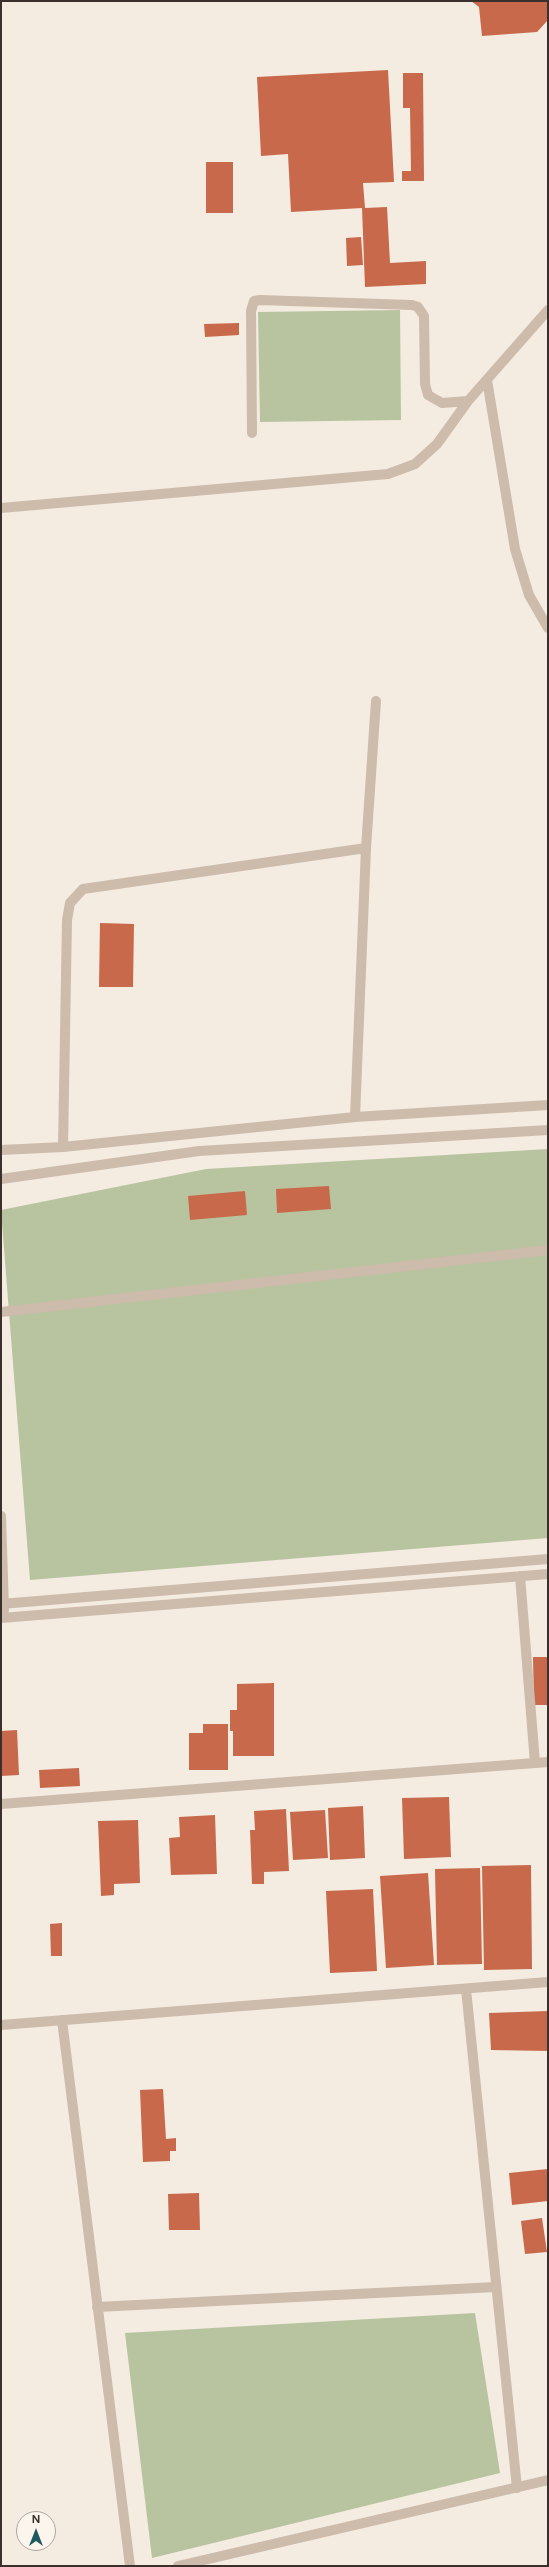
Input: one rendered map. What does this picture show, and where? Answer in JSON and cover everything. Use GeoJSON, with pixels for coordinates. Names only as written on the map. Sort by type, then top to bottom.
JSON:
{"type":"FeatureCollection","features":[{"type":"Feature","properties":{"kind":"street"},"geometry":{"type":"LineString","coordinates":[[252,433],[251,311],[254,301],[260,300],[412,304],[418,307],[424,316],[425,384],[428,395],[442,403],[468,401]]}},
{"type":"Feature","properties":{"kind":"street"},"geometry":{"type":"LineString","coordinates":[[1,508],[388,474],[415,464],[436,444],[468,401],[548,310]]}},
{"type":"Feature","properties":{"kind":"street"},"geometry":{"type":"LineString","coordinates":[[487,380],[515,549],[529,595],[548,628]]}},
{"type":"Feature","properties":{"kind":"street"},"geometry":{"type":"LineString","coordinates":[[355,1117],[366,848],[376,701]]}},
{"type":"Feature","properties":{"kind":"street"},"geometry":{"type":"LineString","coordinates":[[63,1147],[67,920],[70,903],[83,890],[366,848]]}},
{"type":"Feature","properties":{"kind":"street"},"geometry":{"type":"LineString","coordinates":[[1,1150],[63,1147],[355,1117],[548,1105]]}},
{"type":"Feature","properties":{"kind":"street"},"geometry":{"type":"LineString","coordinates":[[1,1180],[199,1151],[548,1130]]}},
{"type":"Feature","properties":{"kind":"street"},"geometry":{"type":"LineString","coordinates":[[1,1312],[548,1250]]}},
{"type":"Feature","properties":{"kind":"street"},"geometry":{"type":"LineString","coordinates":[[1,1516],[2,1618],[548,1574]]}},
{"type":"Feature","properties":{"kind":"street"},"geometry":{"type":"LineString","coordinates":[[3,1604],[548,1559]]}},
{"type":"Feature","properties":{"kind":"street"},"geometry":{"type":"LineString","coordinates":[[520,1576],[535,1762]]}},
{"type":"Feature","properties":{"kind":"street"},"geometry":{"type":"LineString","coordinates":[[1,1804],[548,1762]]}},
{"type":"Feature","properties":{"kind":"street"},"geometry":{"type":"LineString","coordinates":[[1,2025],[548,1982]]}},
{"type":"Feature","properties":{"kind":"street"},"geometry":{"type":"LineString","coordinates":[[466,1989],[517,2488]]}},
{"type":"Feature","properties":{"kind":"street"},"geometry":{"type":"LineString","coordinates":[[62,2020],[130,2566]]}},
{"type":"Feature","properties":{"kind":"street"},"geometry":{"type":"LineString","coordinates":[[97,2307],[496,2286]]}},
{"type":"Feature","properties":{"kind":"street"},"geometry":{"type":"LineString","coordinates":[[178,2566],[548,2480]]}},
{"type":"Feature","properties":{"kind":"green space"},"geometry":{"type":"Polygon","coordinates":[[[400,310],[401,420],[260,422],[258,312],[400,310]]]}},
{"type":"Feature","properties":{"kind":"green space"},"geometry":{"type":"Polygon","coordinates":[[[548,1149],[548,1538],[30,1580],[1,1210],[206,1169],[548,1149]]]}},
{"type":"Feature","properties":{"kind":"green space"},"geometry":{"type":"Polygon","coordinates":[[[475,2313],[500,2473],[152,2558],[125,2333],[475,2313]]]}},
{"type":"Feature","properties":{"kind":"building"},"geometry":{"type":"Polygon","coordinates":[[[471,1],[548,1],[548,20],[537,32],[482,36],[479,7],[471,1]]]}},
{"type":"Feature","properties":{"kind":"building"},"geometry":{"type":"Polygon","coordinates":[[[388,70],[394,182],[363,183],[365,208],[387,207],[390,263],[426,261],[426,284],[365,287],[362,208],[291,212],[288,154],[261,156],[257,77],[388,70]]]}},
{"type":"Feature","properties":{"kind":"building"},"geometry":{"type":"Polygon","coordinates":[[[403,73],[423,73],[424,181],[402,181],[402,171],[411,171],[410,108],[403,108],[403,73]]]}},
{"type":"Feature","properties":{"kind":"building"},"geometry":{"type":"Polygon","coordinates":[[[206,162],[233,162],[233,213],[206,213],[206,162]]]}},
{"type":"Feature","properties":{"kind":"building"},"geometry":{"type":"Polygon","coordinates":[[[361,237],[363,265],[347,266],[346,238],[361,237]]]}},
{"type":"Feature","properties":{"kind":"building"},"geometry":{"type":"Polygon","coordinates":[[[239,323],[239,335],[205,337],[204,324],[239,323]]]}},
{"type":"Feature","properties":{"kind":"building"},"geometry":{"type":"Polygon","coordinates":[[[100,923],[134,924],[133,987],[99,987],[100,923]]]}},
{"type":"Feature","properties":{"kind":"building"},"geometry":{"type":"Polygon","coordinates":[[[329,1186],[331,1209],[277,1213],[276,1189],[329,1186]]]}},
{"type":"Feature","properties":{"kind":"building"},"geometry":{"type":"Polygon","coordinates":[[[245,1191],[247,1215],[190,1220],[188,1196],[245,1191]]]}},
{"type":"Feature","properties":{"kind":"building"},"geometry":{"type":"Polygon","coordinates":[[[533,1657],[548,1657],[548,1705],[534,1705],[533,1657]]]}},
{"type":"Feature","properties":{"kind":"building"},"geometry":{"type":"Polygon","coordinates":[[[274,1683],[274,1756],[233,1756],[233,1731],[230,1731],[230,1710],[237,1710],[237,1684],[274,1683]]]}},
{"type":"Feature","properties":{"kind":"building"},"geometry":{"type":"Polygon","coordinates":[[[203,1724],[228,1724],[228,1770],[189,1770],[189,1733],[203,1733],[203,1724]]]}},
{"type":"Feature","properties":{"kind":"building"},"geometry":{"type":"Polygon","coordinates":[[[17,1730],[19,1775],[1,1776],[1,1731],[17,1730]]]}},
{"type":"Feature","properties":{"kind":"building"},"geometry":{"type":"Polygon","coordinates":[[[79,1768],[80,1786],[40,1788],[39,1770],[79,1768]]]}},
{"type":"Feature","properties":{"kind":"building"},"geometry":{"type":"Polygon","coordinates":[[[449,1797],[451,1857],[404,1859],[402,1798],[449,1797]]]}},
{"type":"Feature","properties":{"kind":"building"},"geometry":{"type":"Polygon","coordinates":[[[363,1806],[365,1858],[330,1860],[328,1808],[363,1806]]]}},
{"type":"Feature","properties":{"kind":"building"},"geometry":{"type":"Polygon","coordinates":[[[286,1809],[289,1871],[264,1872],[264,1884],[252,1884],[250,1830],[255,1830],[254,1811],[286,1809]]]}},
{"type":"Feature","properties":{"kind":"building"},"geometry":{"type":"Polygon","coordinates":[[[325,1810],[328,1858],[293,1860],[290,1812],[325,1810]]]}},
{"type":"Feature","properties":{"kind":"building"},"geometry":{"type":"Polygon","coordinates":[[[215,1815],[217,1874],[171,1875],[169,1838],[180,1837],[179,1817],[215,1815]]]}},
{"type":"Feature","properties":{"kind":"building"},"geometry":{"type":"Polygon","coordinates":[[[138,1820],[140,1883],[114,1884],[114,1895],[101,1896],[98,1821],[138,1820]]]}},
{"type":"Feature","properties":{"kind":"building"},"geometry":{"type":"Polygon","coordinates":[[[531,1865],[532,1969],[484,1970],[482,1866],[531,1865]]]}},
{"type":"Feature","properties":{"kind":"building"},"geometry":{"type":"Polygon","coordinates":[[[480,1868],[482,1964],[437,1965],[435,1869],[480,1868]]]}},
{"type":"Feature","properties":{"kind":"building"},"geometry":{"type":"Polygon","coordinates":[[[428,1873],[434,1965],[386,1968],[380,1876],[428,1873]]]}},
{"type":"Feature","properties":{"kind":"building"},"geometry":{"type":"Polygon","coordinates":[[[373,1889],[377,1971],[330,1973],[326,1891],[373,1889]]]}},
{"type":"Feature","properties":{"kind":"building"},"geometry":{"type":"Polygon","coordinates":[[[62,1923],[62,1956],[51,1956],[50,1924],[62,1923]]]}},
{"type":"Feature","properties":{"kind":"building"},"geometry":{"type":"Polygon","coordinates":[[[548,2011],[548,2051],[491,2050],[489,2013],[548,2011]]]}},
{"type":"Feature","properties":{"kind":"building"},"geometry":{"type":"Polygon","coordinates":[[[163,2089],[166,2139],[176,2138],[176,2151],[170,2151],[170,2161],[143,2162],[140,2090],[163,2089]]]}},
{"type":"Feature","properties":{"kind":"building"},"geometry":{"type":"Polygon","coordinates":[[[548,2169],[548,2201],[512,2205],[509,2173],[548,2169]]]}},
{"type":"Feature","properties":{"kind":"building"},"geometry":{"type":"Polygon","coordinates":[[[199,2193],[200,2230],[169,2230],[168,2194],[199,2193]]]}},
{"type":"Feature","properties":{"kind":"building"},"geometry":{"type":"Polygon","coordinates":[[[542,2218],[547,2252],[525,2254],[521,2221],[542,2218]]]}}]}
